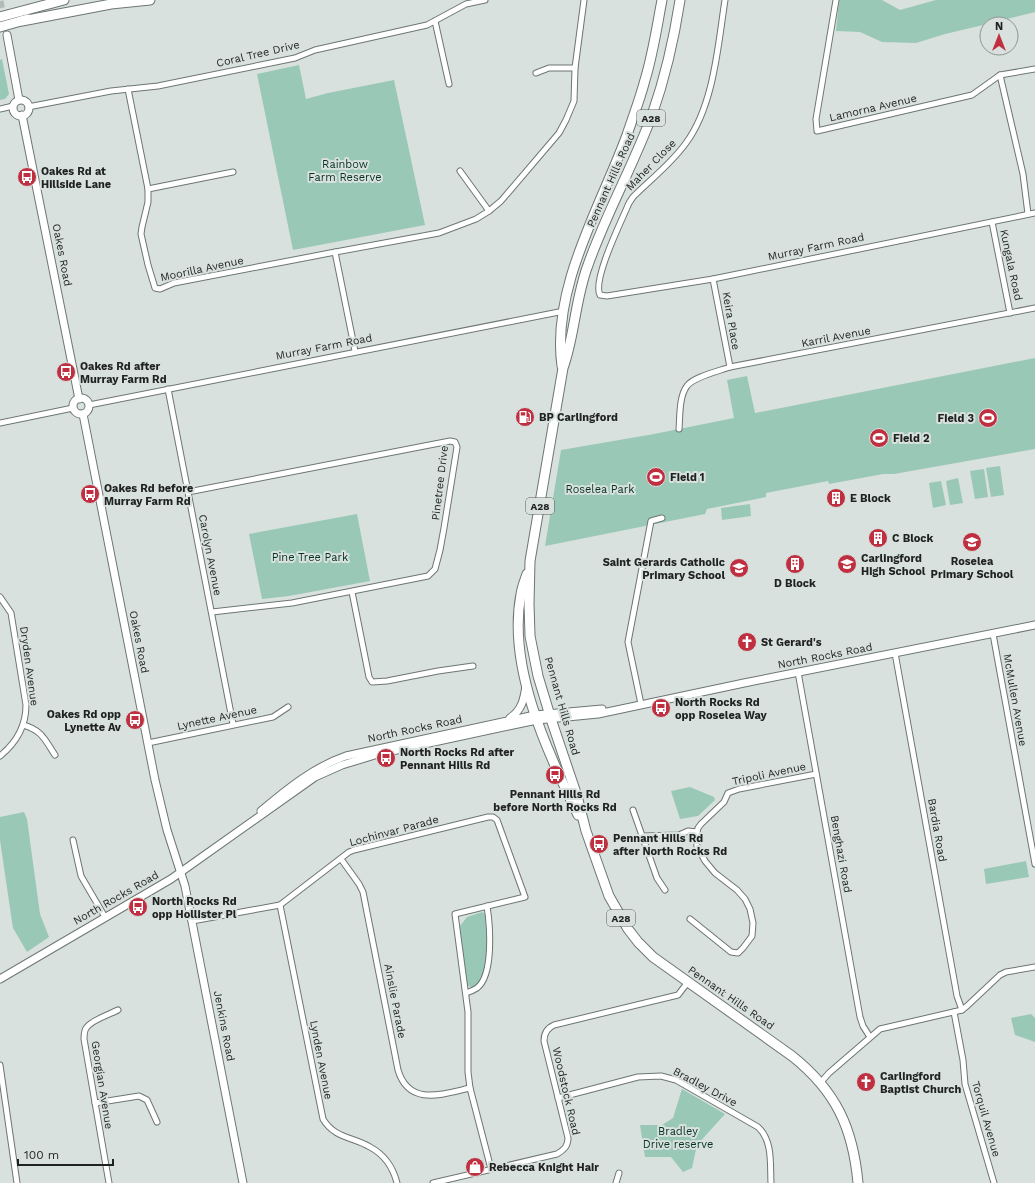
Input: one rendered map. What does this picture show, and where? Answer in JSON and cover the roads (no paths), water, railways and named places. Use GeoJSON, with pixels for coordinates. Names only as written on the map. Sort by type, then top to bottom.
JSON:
{"type":"FeatureCollection","features":[{"type":"Feature","properties":{"kind":"highway"},"geometry":{"type":"LineString","coordinates":[[0,17],[64,0]]}},
{"type":"Feature","properties":{"kind":"highway"},"geometry":{"type":"LineString","coordinates":[[0,27],[105,0]]}},
{"type":"Feature","properties":{"kind":"highway"},"geometry":{"type":"LineString","coordinates":[[22,21],[111,4],[150,0]]}},
{"type":"Feature","properties":{"kind":"highway","name":"Pennant Hills Road"},"geometry":{"type":"LineString","coordinates":[[563,368],[560,349],[567,291],[577,258],[626,135],[646,79],[662,0]]}},
{"type":"Feature","properties":{"kind":"highway","name":"Pennant Hills Road"},"geometry":{"type":"LineString","coordinates":[[586,831],[571,801],[536,718],[526,686],[518,628],[521,594],[530,561],[563,368],[569,351],[580,291],[593,251],[634,159],[652,114],[667,65],[680,0]]}},
{"type":"Feature","properties":{"kind":"highway"},"geometry":{"type":"LineString","coordinates":[[564,311],[570,308],[573,299],[580,291]]}},
{"type":"Feature","properties":{"kind":"highway","name":"Pennant Hills Road"},"geometry":{"type":"LineString","coordinates":[[530,561],[530,636],[538,676],[550,716],[578,796],[586,831],[609,896],[628,930],[653,957],[792,1056],[809,1070],[820,1082],[840,1113],[847,1129],[854,1152],[858,1183]]}},
{"type":"Feature","properties":{"kind":"main road"},"geometry":{"type":"LineString","coordinates":[[7,35],[20,100]]}},
{"type":"Feature","properties":{"kind":"main road"},"geometry":{"type":"LineString","coordinates":[[20,100],[26,102],[28,107],[27,112],[22,115],[16,114],[13,110],[13,106],[15,102],[20,100]]}},
{"type":"Feature","properties":{"kind":"main road","name":"Oakes Road"},"geometry":{"type":"LineString","coordinates":[[22,115],[79,399]]}},
{"type":"Feature","properties":{"kind":"main road"},"geometry":{"type":"LineString","coordinates":[[79,399],[86,400],[89,405],[87,412],[83,414],[78,413],[73,408],[75,401],[79,399]]}},
{"type":"Feature","properties":{"kind":"main road","name":"Oakes Road"},"geometry":{"type":"LineString","coordinates":[[83,414],[148,743],[167,830],[180,873]]}},
{"type":"Feature","properties":{"kind":"main road","name":"North Rocks Road"},"geometry":{"type":"LineString","coordinates":[[238,831],[273,801],[319,768],[337,759],[369,750],[504,721],[550,716],[598,714],[798,672],[1035,625]]}},
{"type":"Feature","properties":{"kind":"main road"},"geometry":{"type":"LineString","coordinates":[[504,721],[515,714],[520,708],[526,686]]}},
{"type":"Feature","properties":{"kind":"main road","name":"North Rocks Road"},"geometry":{"type":"LineString","coordinates":[[0,979],[180,873],[315,777],[342,765],[378,754],[536,718]]}},
{"type":"Feature","properties":{"kind":"main road","name":"Jenkins Road"},"geometry":{"type":"LineString","coordinates":[[180,873],[185,886],[243,1183]]}},
{"type":"Feature","properties":{"kind":"street","name":"Coral Tree Drive"},"geometry":{"type":"LineString","coordinates":[[28,107],[111,91],[158,86],[295,58],[315,50],[418,28],[436,21],[466,4],[485,0]]}},
{"type":"Feature","properties":{"kind":"street"},"geometry":{"type":"LineString","coordinates":[[355,351],[335,252],[439,233],[476,219],[501,201],[560,132],[574,101],[575,68],[584,0]]}},
{"type":"Feature","properties":{"kind":"street","name":"Maher Close"},"geometry":{"type":"LineString","coordinates":[[600,295],[598,288],[602,271],[609,249],[629,203],[633,197],[674,158],[687,142],[698,124],[711,83],[725,0]]}},
{"type":"Feature","properties":{"kind":"street","name":"Lamorna Avenue"},"geometry":{"type":"LineString","coordinates":[[836,0],[816,119],[817,131],[972,95],[1000,75],[1035,69]]}},
{"type":"Feature","properties":{"kind":"street"},"geometry":{"type":"LineString","coordinates":[[436,21],[449,84]]}},
{"type":"Feature","properties":{"kind":"street"},"geometry":{"type":"LineString","coordinates":[[536,73],[549,68],[575,68]]}},
{"type":"Feature","properties":{"kind":"street"},"geometry":{"type":"LineString","coordinates":[[1000,75],[1023,174],[1028,214]]}},
{"type":"Feature","properties":{"kind":"street","name":"Moorilla Avenue"},"geometry":{"type":"LineString","coordinates":[[128,89],[148,189],[148,202],[141,234],[148,264],[156,288],[160,289],[174,283],[335,252]]}},
{"type":"Feature","properties":{"kind":"street"},"geometry":{"type":"LineString","coordinates":[[0,109],[13,106]]}},
{"type":"Feature","properties":{"kind":"street"},"geometry":{"type":"LineString","coordinates":[[460,171],[489,211]]}},
{"type":"Feature","properties":{"kind":"street"},"geometry":{"type":"LineString","coordinates":[[148,189],[232,172]]}},
{"type":"Feature","properties":{"kind":"street","name":"Murray Farm Road"},"geometry":{"type":"LineString","coordinates":[[600,295],[607,296],[713,279],[1035,213]]}},
{"type":"Feature","properties":{"kind":"street","name":"Kungala Road"},"geometry":{"type":"LineString","coordinates":[[992,222],[1010,313]]}},
{"type":"Feature","properties":{"kind":"street","name":"Keira Place"},"geometry":{"type":"LineString","coordinates":[[713,279],[730,367]]}},
{"type":"Feature","properties":{"kind":"street","name":"Karril Avenue"},"geometry":{"type":"LineString","coordinates":[[679,429],[680,404],[687,386],[703,376],[730,367],[1035,308]]}},
{"type":"Feature","properties":{"kind":"street","name":"Murray Farm Road"},"geometry":{"type":"LineString","coordinates":[[89,405],[355,351],[564,311]]}},
{"type":"Feature","properties":{"kind":"street","name":"Carolyn Avenue"},"geometry":{"type":"LineString","coordinates":[[168,389],[233,724]]}},
{"type":"Feature","properties":{"kind":"street"},"geometry":{"type":"LineString","coordinates":[[0,423],[73,408]]}},
{"type":"Feature","properties":{"kind":"street","name":"Pinetree Drive"},"geometry":{"type":"LineString","coordinates":[[188,492],[450,441],[455,442],[456,447],[444,528],[435,569],[428,576],[292,604],[212,612]]}},
{"type":"Feature","properties":{"kind":"street"},"geometry":{"type":"LineString","coordinates":[[641,704],[628,642],[651,521],[662,518]]}},
{"type":"Feature","properties":{"kind":"street"},"geometry":{"type":"LineString","coordinates":[[352,592],[369,677],[372,682],[387,681],[473,666]]}},
{"type":"Feature","properties":{"kind":"street","name":"Dryden Avenue"},"geometry":{"type":"LineString","coordinates":[[0,597],[11,613],[26,705],[26,714],[23,725],[14,742],[0,756]]}},
{"type":"Feature","properties":{"kind":"street","name":"McMullen Avenue"},"geometry":{"type":"LineString","coordinates":[[993,634],[1035,864]]}},
{"type":"Feature","properties":{"kind":"street","name":"Bardia Road"},"geometry":{"type":"LineString","coordinates":[[895,653],[957,996],[962,1010]]}},
{"type":"Feature","properties":{"kind":"street","name":"Benghazi Road"},"geometry":{"type":"LineString","coordinates":[[798,672],[860,1017],[863,1026],[870,1037]]}},
{"type":"Feature","properties":{"kind":"street","name":"Lynette Avenue"},"geometry":{"type":"LineString","coordinates":[[148,743],[233,724],[273,717],[288,707]]}},
{"type":"Feature","properties":{"kind":"street"},"geometry":{"type":"LineString","coordinates":[[23,725],[35,729],[41,734],[55,755]]}},
{"type":"Feature","properties":{"kind":"street","name":"Tripoli Avenue"},"geometry":{"type":"LineString","coordinates":[[696,832],[701,824],[724,802],[728,793],[739,789],[816,774]]}},
{"type":"Feature","properties":{"kind":"street"},"geometry":{"type":"LineString","coordinates":[[633,810],[657,878],[665,890]]}},
{"type":"Feature","properties":{"kind":"street","name":"Lochinvar Parade"},"geometry":{"type":"LineString","coordinates":[[192,921],[280,904],[354,850],[488,817],[493,817],[497,820],[525,897],[455,914],[468,1015],[467,1070],[470,1088],[491,1169]]}},
{"type":"Feature","properties":{"kind":"street"},"geometry":{"type":"LineString","coordinates":[[643,836],[679,835],[688,831],[696,832],[697,846],[705,861],[715,873],[737,890],[748,904],[752,918],[752,936],[740,951],[734,953],[690,919]]}},
{"type":"Feature","properties":{"kind":"street"},"geometry":{"type":"LineString","coordinates":[[73,840],[81,876],[105,917]]}},
{"type":"Feature","properties":{"kind":"street","name":"Ainslie Parade"},"geometry":{"type":"LineString","coordinates":[[341,859],[363,892],[398,1070],[403,1082],[411,1090],[427,1096],[436,1096],[470,1088]]}},
{"type":"Feature","properties":{"kind":"street","name":"Lynden Avenue"},"geometry":{"type":"LineString","coordinates":[[280,904],[324,1119],[329,1127],[338,1134],[369,1146],[378,1152],[389,1162],[394,1171],[397,1183]]}},
{"type":"Feature","properties":{"kind":"street"},"geometry":{"type":"LineString","coordinates":[[466,993],[478,988],[486,973],[490,935],[487,906]]}},
{"type":"Feature","properties":{"kind":"street"},"geometry":{"type":"LineString","coordinates":[[820,1082],[880,1029],[962,1010],[1000,974],[1035,967]]}},
{"type":"Feature","properties":{"kind":"street","name":"Woodstock Road"},"geometry":{"type":"LineString","coordinates":[[433,1183],[457,1180],[491,1169],[557,1154],[565,1148],[568,1141],[568,1135],[544,1039],[549,1028],[554,1025],[678,995],[688,982]]}},
{"type":"Feature","properties":{"kind":"street","name":"Georgian Avenue"},"geometry":{"type":"LineString","coordinates":[[109,1183],[94,1103],[84,1032],[92,1023],[118,1010]]}},
{"type":"Feature","properties":{"kind":"street","name":"Torquil Avenue"},"geometry":{"type":"LineString","coordinates":[[954,1012],[963,1060],[965,1084],[994,1183]]}},
{"type":"Feature","properties":{"kind":"street"},"geometry":{"type":"LineString","coordinates":[[0,1065],[17,1183]]}},
{"type":"Feature","properties":{"kind":"street","name":"Bradley Drive"},"geometry":{"type":"LineString","coordinates":[[558,1098],[638,1077],[661,1076],[676,1080],[762,1130],[767,1138],[769,1147],[771,1183]]}},
{"type":"Feature","properties":{"kind":"street"},"geometry":{"type":"LineString","coordinates":[[94,1103],[139,1096],[147,1100],[157,1122]]}},
{"type":"Feature","properties":{"kind":"street"},"geometry":{"type":"LineString","coordinates":[[616,1183],[619,1173]]}},
{"type":"Feature","properties":{"kind":"tunnel"},"geometry":{"type":"LineString","coordinates":[[0,1],[7,35]]}},
{"type":"Feature","properties":{"kind":"place","name":"Oakes Rd at Hillside Lane"},"geometry":{"type":"Point","coordinates":[27,177]}},
{"type":"Feature","properties":{"kind":"place","name":"Oakes Rd after Murray Farm Rd"},"geometry":{"type":"Point","coordinates":[66,372]}},
{"type":"Feature","properties":{"kind":"place","name":"BP Carlingford"},"geometry":{"type":"Point","coordinates":[525,417]}},
{"type":"Feature","properties":{"kind":"place","name":"Field 3"},"geometry":{"type":"Point","coordinates":[988,418]}},
{"type":"Feature","properties":{"kind":"place","name":"Field 2"},"geometry":{"type":"Point","coordinates":[879,438]}},
{"type":"Feature","properties":{"kind":"place","name":"Field 1"},"geometry":{"type":"Point","coordinates":[656,477]}},
{"type":"Feature","properties":{"kind":"place","name":"Oakes Rd before Murray Farm Rd"},"geometry":{"type":"Point","coordinates":[90,494]}},
{"type":"Feature","properties":{"kind":"place","name":"E Block"},"geometry":{"type":"Point","coordinates":[836,498]}},
{"type":"Feature","properties":{"kind":"place","name":"C Block"},"geometry":{"type":"Point","coordinates":[878,538]}},
{"type":"Feature","properties":{"kind":"place","name":"Roselea Primary School"},"geometry":{"type":"Point","coordinates":[972,542]}},
{"type":"Feature","properties":{"kind":"place","name":"D Block"},"geometry":{"type":"Point","coordinates":[795,564]}},
{"type":"Feature","properties":{"kind":"place","name":"Carlingford High School"},"geometry":{"type":"Point","coordinates":[847,564]}},
{"type":"Feature","properties":{"kind":"place","name":"Saint Gerards Catholic Primary School"},"geometry":{"type":"Point","coordinates":[739,568]}},
{"type":"Feature","properties":{"kind":"place","name":"St Gerard's"},"geometry":{"type":"Point","coordinates":[747,642]}},
{"type":"Feature","properties":{"kind":"place","name":"North Rocks Rd opp Roselea Way"},"geometry":{"type":"Point","coordinates":[661,708]}},
{"type":"Feature","properties":{"kind":"place","name":"Oakes Rd opp Lynette Av"},"geometry":{"type":"Point","coordinates":[135,720]}},
{"type":"Feature","properties":{"kind":"place","name":"North Rocks Rd after Pennant Hills Rd"},"geometry":{"type":"Point","coordinates":[386,758]}},
{"type":"Feature","properties":{"kind":"place","name":"Pennant Hills Rd before North Rocks Rd"},"geometry":{"type":"Point","coordinates":[555,775]}},
{"type":"Feature","properties":{"kind":"place","name":"Pennant Hills Rd after North Rocks Rd"},"geometry":{"type":"Point","coordinates":[599,844]}},
{"type":"Feature","properties":{"kind":"place","name":"North Rocks Rd opp Hollister Pl"},"geometry":{"type":"Point","coordinates":[138,907]}},
{"type":"Feature","properties":{"kind":"place","name":"Carlingford Baptist Church"},"geometry":{"type":"Point","coordinates":[866,1082]}},
{"type":"Feature","properties":{"kind":"place","name":"Rebecca Knight Hair"},"geometry":{"type":"Point","coordinates":[475,1167]}},
{"type":"Feature","properties":{"kind":"park label","name":"Rainbow Farm Reserve"},"geometry":{"type":"Point","coordinates":[345,170]}},
{"type":"Feature","properties":{"kind":"park label","name":"Roselea Park"},"geometry":{"type":"Point","coordinates":[600,489]}},
{"type":"Feature","properties":{"kind":"park label","name":"Pine Tree Park"},"geometry":{"type":"Point","coordinates":[310,557]}},
{"type":"Feature","properties":{"kind":"park label","name":"Bradley Drive reserve"},"geometry":{"type":"Point","coordinates":[678,1137]}}]}
